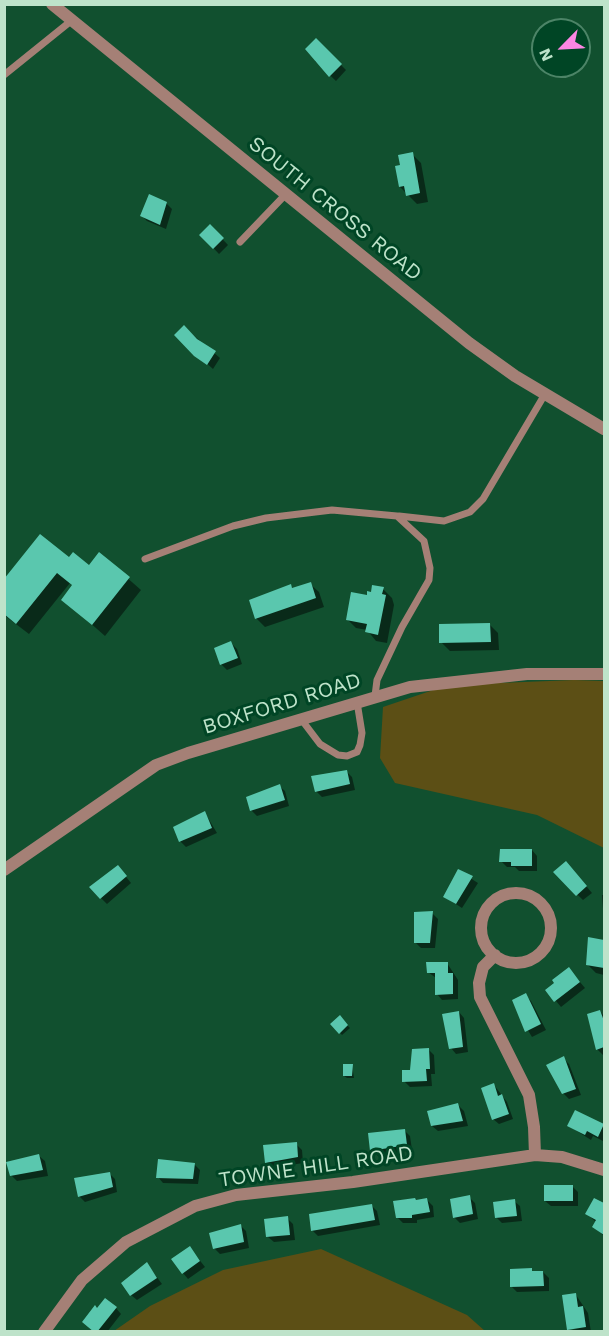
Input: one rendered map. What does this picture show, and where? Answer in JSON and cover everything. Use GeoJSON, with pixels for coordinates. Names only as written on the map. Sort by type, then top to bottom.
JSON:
{"type":"FeatureCollection","features":[{"type":"Feature","properties":{"kind":"street","name":"SOUTH CROSS ROAD"},"geometry":{"type":"LineString","coordinates":[[52,4],[469,343],[515,376],[604,429]]}},
{"type":"Feature","properties":{"kind":"street","name":"BOXFORD ROAD"},"geometry":{"type":"LineString","coordinates":[[4,870],[156,765],[410,687],[526,674],[604,674]]}},
{"type":"Feature","properties":{"kind":"street"},"geometry":{"type":"LineString","coordinates":[[513,893],[526,894],[538,900],[547,911],[552,924],[550,938],[544,950],[534,958],[520,963],[507,962],[495,955],[486,945],[482,932],[483,918],[489,906],[499,897],[513,893]]}},
{"type":"Feature","properties":{"kind":"street"},"geometry":{"type":"LineString","coordinates":[[495,955],[483,967],[479,983],[480,998],[529,1095],[535,1155]]}},
{"type":"Feature","properties":{"kind":"street","name":"TOWNE HILL ROAD"},"geometry":{"type":"LineString","coordinates":[[44,1332],[56,1312],[82,1280],[126,1242],[195,1206],[236,1195],[353,1182],[535,1155],[576,1160],[604,1170]]}},
{"type":"Feature","properties":{"kind":"lane"},"geometry":{"type":"LineString","coordinates":[[4,75],[71,21]]}},
{"type":"Feature","properties":{"kind":"lane"},"geometry":{"type":"LineString","coordinates":[[240,242],[286,194]]}},
{"type":"Feature","properties":{"kind":"lane"},"geometry":{"type":"LineString","coordinates":[[145,559],[233,526],[267,518],[332,510],[444,521],[470,512],[483,499],[545,394]]}},
{"type":"Feature","properties":{"kind":"lane"},"geometry":{"type":"LineString","coordinates":[[375,696],[378,680],[402,627],[429,580],[430,568],[424,541],[397,516]]}},
{"type":"Feature","properties":{"kind":"lane"},"geometry":{"type":"LineString","coordinates":[[301,719],[320,744],[338,755],[347,756],[357,752],[360,745],[362,733],[357,702]]}},
{"type":"Feature","properties":{"kind":"shaded area"},"geometry":{"type":"Polygon","coordinates":[[[604,681],[604,848],[537,815],[395,783],[380,758],[383,707],[448,685],[604,681]]]}},
{"type":"Feature","properties":{"kind":"shaded area"},"geometry":{"type":"Polygon","coordinates":[[[321,1249],[467,1315],[485,1331],[114,1331],[150,1306],[223,1270],[321,1249]]]}},
{"type":"Feature","properties":{"kind":"building"},"geometry":{"type":"Polygon","coordinates":[[[316,38],[342,64],[329,77],[305,49],[316,38]]]}},
{"type":"Feature","properties":{"kind":"building"},"geometry":{"type":"Polygon","coordinates":[[[413,152],[420,193],[406,196],[404,186],[399,187],[395,166],[400,165],[398,155],[413,152]]]}},
{"type":"Feature","properties":{"kind":"building"},"geometry":{"type":"Polygon","coordinates":[[[149,194],[167,202],[160,225],[140,216],[149,194]]]}},
{"type":"Feature","properties":{"kind":"building"},"geometry":{"type":"Polygon","coordinates":[[[210,224],[224,238],[213,249],[199,235],[210,224]]]}},
{"type":"Feature","properties":{"kind":"building"},"geometry":{"type":"Polygon","coordinates":[[[184,325],[197,339],[216,351],[207,365],[194,356],[174,335],[184,325]]]}},
{"type":"Feature","properties":{"kind":"building"},"geometry":{"type":"Polygon","coordinates":[[[40,534],[69,557],[73,552],[89,565],[99,552],[130,577],[92,625],[61,600],[72,585],[57,573],[16,624],[4,614],[4,579],[40,534]]]}},
{"type":"Feature","properties":{"kind":"building"},"geometry":{"type":"Polygon","coordinates":[[[311,582],[316,598],[255,619],[249,600],[291,584],[292,588],[311,582]]]}},
{"type":"Feature","properties":{"kind":"building"},"geometry":{"type":"Polygon","coordinates":[[[372,585],[384,587],[382,594],[386,595],[378,635],[365,632],[367,624],[346,620],[351,592],[367,595],[367,591],[371,592],[372,585]]]}},
{"type":"Feature","properties":{"kind":"building"},"geometry":{"type":"Polygon","coordinates":[[[490,623],[491,642],[439,643],[439,624],[490,623]]]}},
{"type":"Feature","properties":{"kind":"building"},"geometry":{"type":"Polygon","coordinates":[[[231,641],[238,658],[220,665],[214,648],[231,641]]]}},
{"type":"Feature","properties":{"kind":"building"},"geometry":{"type":"Polygon","coordinates":[[[347,770],[350,784],[315,792],[311,776],[347,770]]]}},
{"type":"Feature","properties":{"kind":"building"},"geometry":{"type":"Polygon","coordinates":[[[280,784],[285,800],[250,811],[246,797],[280,784]]]}},
{"type":"Feature","properties":{"kind":"building"},"geometry":{"type":"Polygon","coordinates":[[[205,811],[212,828],[179,842],[173,827],[205,811]]]}},
{"type":"Feature","properties":{"kind":"building"},"geometry":{"type":"Polygon","coordinates":[[[500,849],[532,849],[532,866],[511,866],[511,862],[499,862],[500,849]]]}},
{"type":"Feature","properties":{"kind":"building"},"geometry":{"type":"Polygon","coordinates":[[[566,861],[587,886],[576,896],[553,872],[566,861]]]}},
{"type":"Feature","properties":{"kind":"building"},"geometry":{"type":"Polygon","coordinates":[[[118,865],[127,876],[100,899],[89,887],[118,865]]]}},
{"type":"Feature","properties":{"kind":"building"},"geometry":{"type":"Polygon","coordinates":[[[458,869],[473,876],[456,904],[443,897],[458,869]]]}},
{"type":"Feature","properties":{"kind":"building"},"geometry":{"type":"Polygon","coordinates":[[[433,911],[430,943],[414,943],[414,912],[433,911]]]}},
{"type":"Feature","properties":{"kind":"building"},"geometry":{"type":"Polygon","coordinates":[[[588,937],[604,940],[604,968],[586,965],[588,937]]]}},
{"type":"Feature","properties":{"kind":"building"},"geometry":{"type":"Polygon","coordinates":[[[426,962],[448,962],[448,973],[453,973],[453,994],[435,995],[435,973],[427,973],[426,962]]]}},
{"type":"Feature","properties":{"kind":"building"},"geometry":{"type":"Polygon","coordinates":[[[569,967],[580,982],[554,1002],[545,990],[554,983],[552,980],[569,967]]]}},
{"type":"Feature","properties":{"kind":"building"},"geometry":{"type":"Polygon","coordinates":[[[526,993],[541,1024],[525,1032],[512,1000],[526,993]]]}},
{"type":"Feature","properties":{"kind":"building"},"geometry":{"type":"Polygon","coordinates":[[[600,1010],[604,1021],[604,1047],[596,1050],[587,1014],[600,1010]]]}},
{"type":"Feature","properties":{"kind":"building"},"geometry":{"type":"Polygon","coordinates":[[[459,1011],[463,1047],[449,1049],[442,1014],[459,1011]]]}},
{"type":"Feature","properties":{"kind":"building"},"geometry":{"type":"Polygon","coordinates":[[[340,1015],[348,1025],[339,1034],[330,1024],[340,1015]]]}},
{"type":"Feature","properties":{"kind":"building"},"geometry":{"type":"Polygon","coordinates":[[[429,1048],[430,1069],[426,1069],[427,1081],[402,1082],[402,1070],[410,1070],[412,1049],[429,1048]]]}},
{"type":"Feature","properties":{"kind":"building"},"geometry":{"type":"Polygon","coordinates":[[[564,1056],[576,1089],[562,1094],[546,1065],[564,1056]]]}},
{"type":"Feature","properties":{"kind":"building"},"geometry":{"type":"Polygon","coordinates":[[[343,1064],[353,1064],[352,1076],[343,1076],[343,1064]]]}},
{"type":"Feature","properties":{"kind":"building"},"geometry":{"type":"Polygon","coordinates":[[[494,1083],[498,1096],[502,1094],[509,1114],[492,1120],[481,1088],[494,1083]]]}},
{"type":"Feature","properties":{"kind":"building"},"geometry":{"type":"Polygon","coordinates":[[[458,1103],[463,1121],[431,1126],[427,1111],[458,1103]]]}},
{"type":"Feature","properties":{"kind":"building"},"geometry":{"type":"Polygon","coordinates":[[[575,1110],[604,1124],[598,1137],[587,1131],[585,1135],[567,1126],[575,1110]]]}},
{"type":"Feature","properties":{"kind":"building"},"geometry":{"type":"Polygon","coordinates":[[[405,1129],[407,1145],[370,1151],[368,1133],[405,1129]]]}},
{"type":"Feature","properties":{"kind":"building"},"geometry":{"type":"Polygon","coordinates":[[[297,1142],[298,1157],[265,1163],[263,1145],[297,1142]]]}},
{"type":"Feature","properties":{"kind":"building"},"geometry":{"type":"Polygon","coordinates":[[[39,1154],[43,1170],[10,1176],[6,1162],[39,1154]]]}},
{"type":"Feature","properties":{"kind":"building"},"geometry":{"type":"Polygon","coordinates":[[[158,1159],[195,1163],[193,1179],[156,1178],[158,1159]]]}},
{"type":"Feature","properties":{"kind":"building"},"geometry":{"type":"Polygon","coordinates":[[[110,1172],[113,1187],[78,1197],[74,1178],[110,1172]]]}},
{"type":"Feature","properties":{"kind":"building"},"geometry":{"type":"Polygon","coordinates":[[[544,1185],[573,1185],[573,1201],[544,1201],[544,1185]]]}},
{"type":"Feature","properties":{"kind":"building"},"geometry":{"type":"Polygon","coordinates":[[[470,1195],[473,1214],[453,1218],[450,1199],[470,1195]]]}},
{"type":"Feature","properties":{"kind":"building"},"geometry":{"type":"Polygon","coordinates":[[[415,1198],[416,1200],[427,1198],[430,1212],[412,1215],[412,1218],[396,1218],[393,1201],[415,1198]]]}},
{"type":"Feature","properties":{"kind":"building"},"geometry":{"type":"Polygon","coordinates":[[[594,1198],[604,1203],[604,1235],[592,1227],[596,1220],[585,1214],[594,1198]]]}},
{"type":"Feature","properties":{"kind":"building"},"geometry":{"type":"Polygon","coordinates":[[[515,1199],[517,1216],[495,1218],[493,1202],[515,1199]]]}},
{"type":"Feature","properties":{"kind":"building"},"geometry":{"type":"Polygon","coordinates":[[[372,1204],[375,1220],[311,1231],[309,1214],[372,1204]]]}},
{"type":"Feature","properties":{"kind":"building"},"geometry":{"type":"Polygon","coordinates":[[[288,1216],[290,1235],[266,1237],[264,1219],[288,1216]]]}},
{"type":"Feature","properties":{"kind":"building"},"geometry":{"type":"Polygon","coordinates":[[[241,1224],[244,1242],[213,1249],[209,1233],[241,1224]]]}},
{"type":"Feature","properties":{"kind":"building"},"geometry":{"type":"Polygon","coordinates":[[[190,1246],[200,1261],[182,1274],[171,1259],[190,1246]]]}},
{"type":"Feature","properties":{"kind":"building"},"geometry":{"type":"Polygon","coordinates":[[[147,1262],[157,1278],[130,1296],[121,1283],[147,1262]]]}},
{"type":"Feature","properties":{"kind":"building"},"geometry":{"type":"Polygon","coordinates":[[[532,1268],[532,1271],[543,1271],[544,1286],[510,1287],[510,1269],[532,1268]]]}},
{"type":"Feature","properties":{"kind":"building"},"geometry":{"type":"Polygon","coordinates":[[[576,1293],[578,1307],[583,1306],[586,1327],[567,1330],[562,1295],[576,1293]]]}},
{"type":"Feature","properties":{"kind":"building"},"geometry":{"type":"Polygon","coordinates":[[[105,1298],[117,1307],[97,1332],[94,1332],[82,1322],[95,1305],[97,1308],[105,1298]]]}}]}
